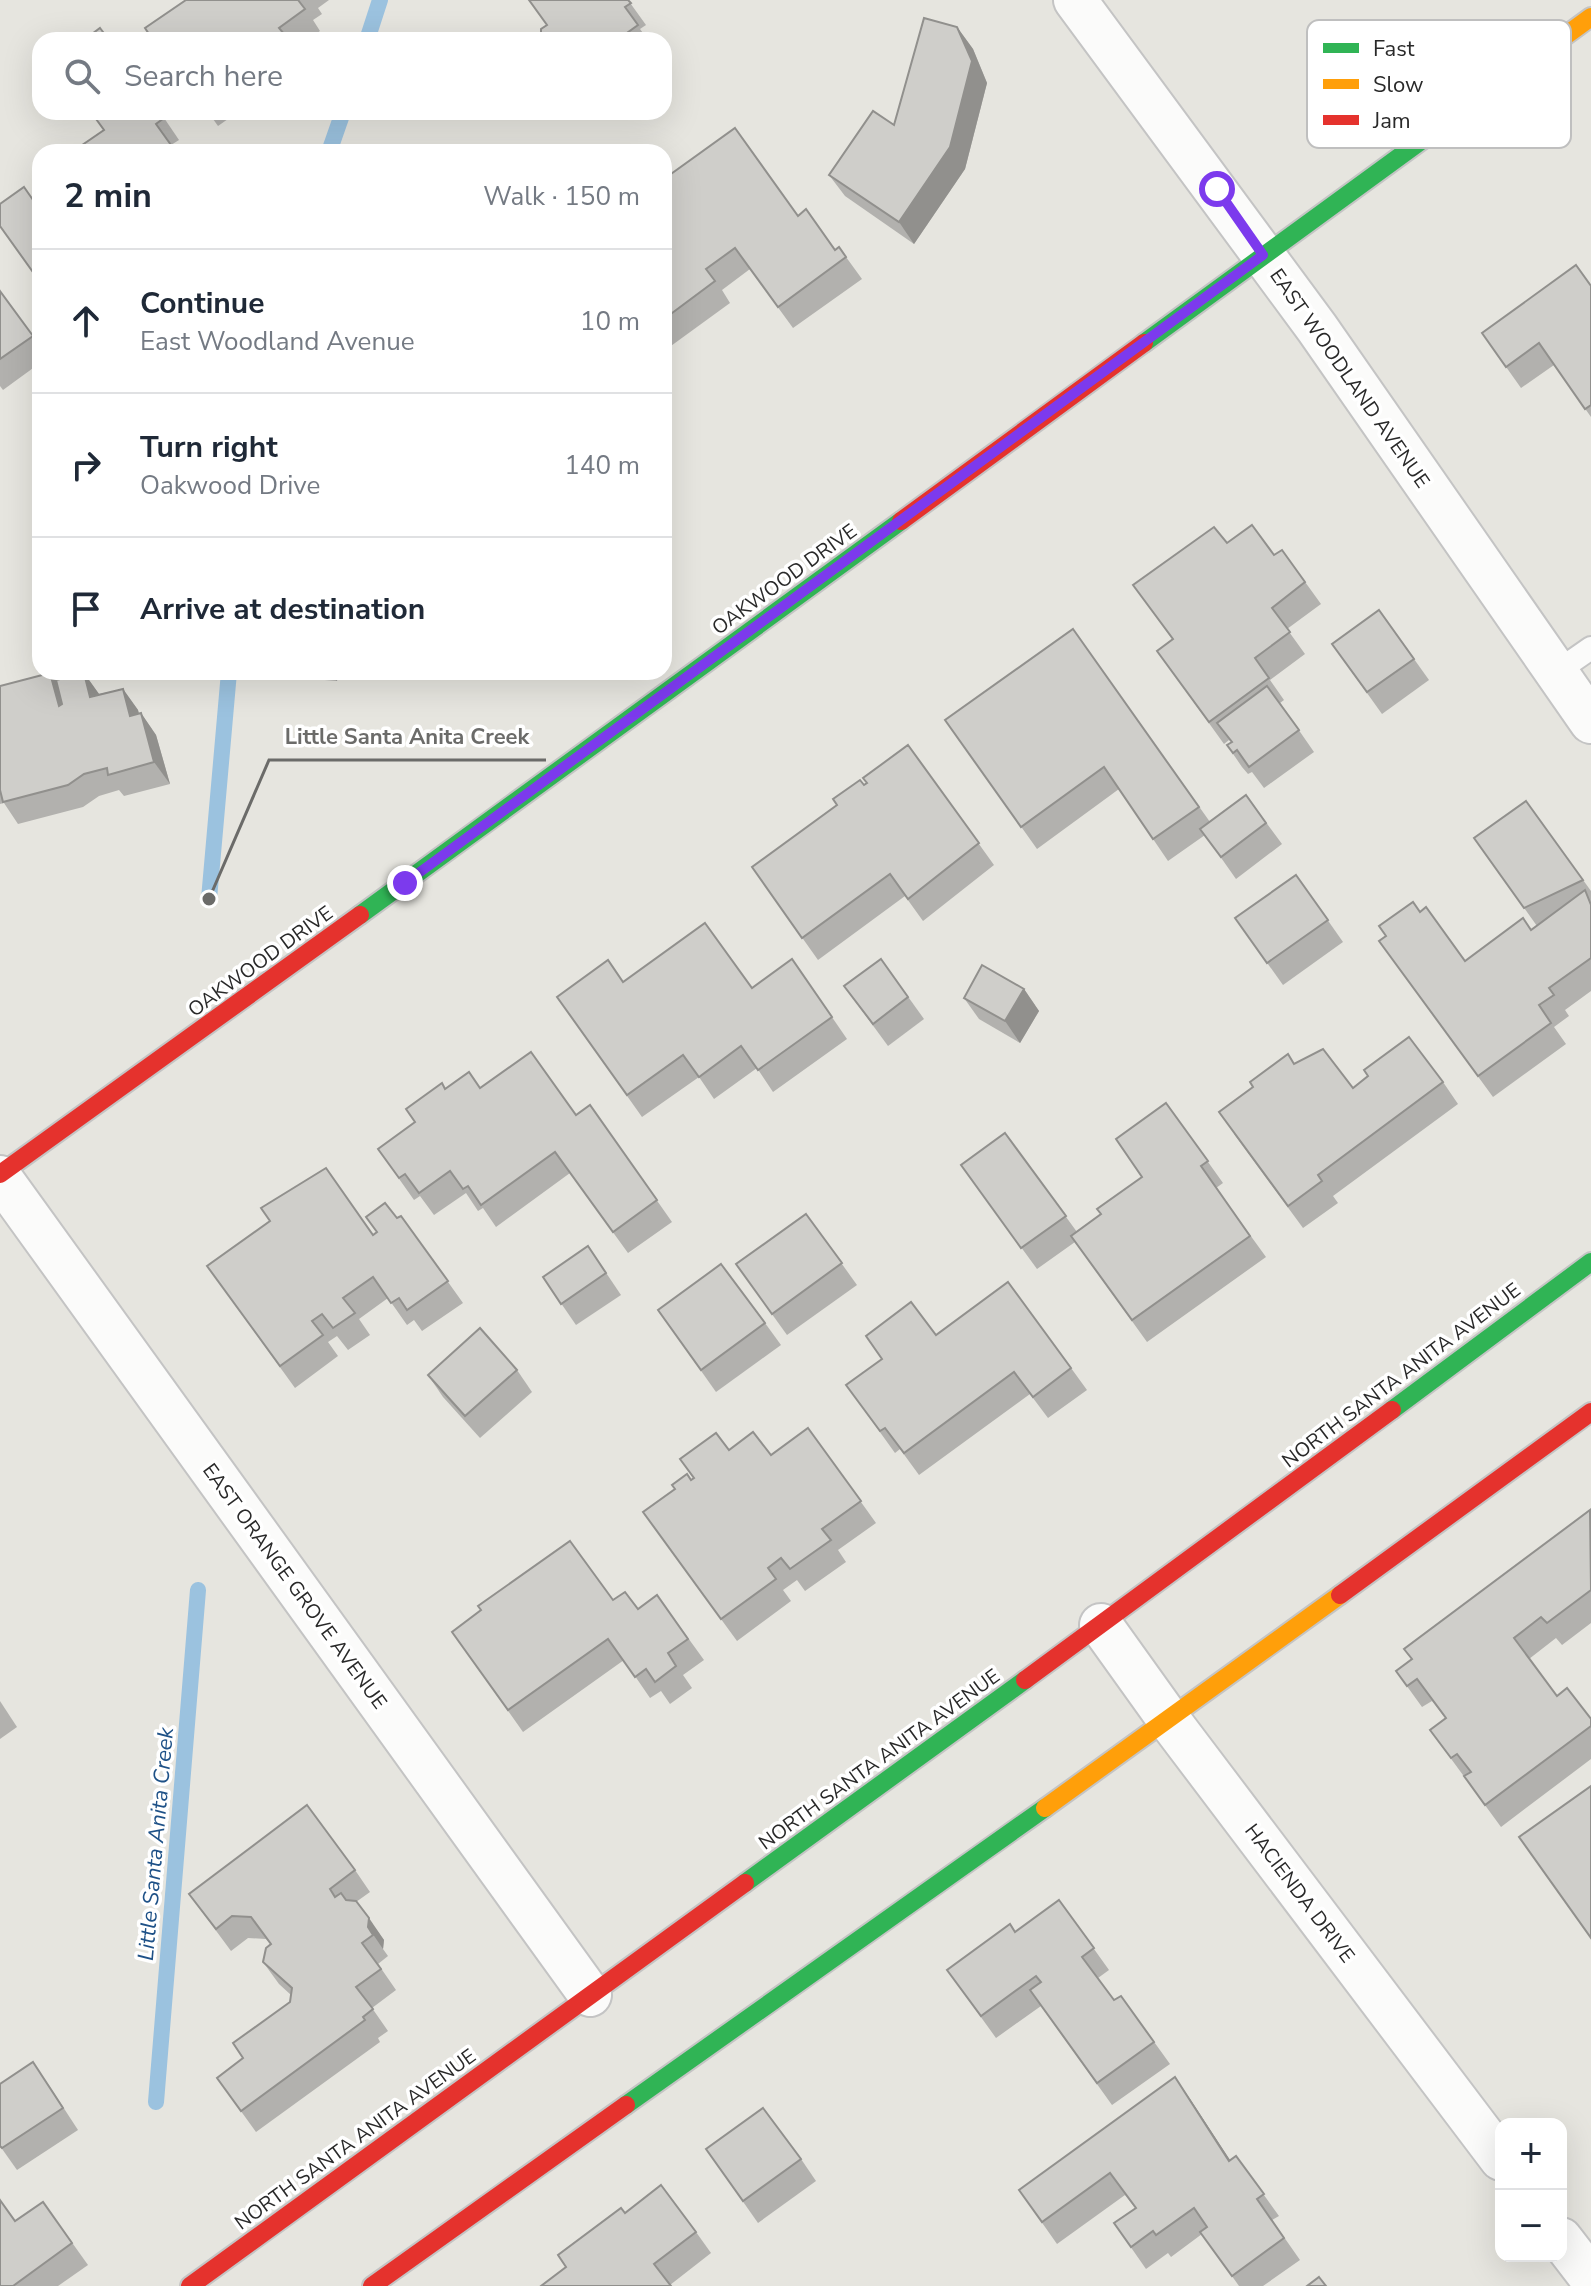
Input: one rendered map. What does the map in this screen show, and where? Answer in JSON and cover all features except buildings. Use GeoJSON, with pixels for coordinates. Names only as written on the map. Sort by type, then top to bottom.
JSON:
{"type":"FeatureCollection","features":[{"type":"Feature","properties":{"kind":"street","name":"EAST WOODLAND AVENUE"},"geometry":{"type":"LineString","coordinates":[[1075,0],[1263,255],[1591,722]]}},
{"type":"Feature","properties":{"kind":"street","name":"OAKWOOD DRIVE"},"geometry":{"type":"LineString","coordinates":[[1571,32],[1591,17]]}},
{"type":"Feature","properties":{"kind":"street","name":"OAKWOOD DRIVE"},"geometry":{"type":"LineString","coordinates":[[0,1176],[1410,148]]}},
{"type":"Feature","properties":{"kind":"street","name":"EAST ORANGE GROVE AVENUE"},"geometry":{"type":"LineString","coordinates":[[0,1176],[590,1995]]}},
{"type":"Feature","properties":{"kind":"street","name":"NORTH SANTA ANITA AVENUE"},"geometry":{"type":"LineString","coordinates":[[200,2283],[590,1995],[1101,1625],[1591,1262]]}},
{"type":"Feature","properties":{"kind":"street"},"geometry":{"type":"LineString","coordinates":[[372,2286],[1169,1720],[1591,1412]]}},
{"type":"Feature","properties":{"kind":"street","name":"HACIENDA DRIVE"},"geometry":{"type":"LineString","coordinates":[[1101,1625],[1169,1720],[1495,2151]]}},
{"type":"Feature","properties":{"kind":"street"},"geometry":{"type":"LineString","coordinates":[[1567,2247],[1591,2278]]}},
{"type":"Feature","properties":{"kind":"lane"},"geometry":{"type":"LineString","coordinates":[[1555,673],[1591,648]]}},
{"type":"Feature","properties":{"kind":"waterway","name":"Little Santa Anita Creek"},"geometry":{"type":"LineString","coordinates":[[370,32],[380,0]]}},
{"type":"Feature","properties":{"kind":"waterway","name":"Little Santa Anita Creek"},"geometry":{"type":"LineString","coordinates":[[332,144],[340,120]]}},
{"type":"Feature","properties":{"kind":"waterway","name":"Little Santa Anita Creek"},"geometry":{"type":"LineString","coordinates":[[209,899],[228,680]]}},
{"type":"Feature","properties":{"kind":"waterway","name":"Little Santa Anita Creek"},"geometry":{"type":"LineString","coordinates":[[156,2102],[198,1590]]}},
{"type":"Feature","properties":{"kind":"traffic: fast"},"geometry":{"type":"LineString","coordinates":[[1144,343],[1411,148]]}},
{"type":"Feature","properties":{"kind":"traffic: fast"},"geometry":{"type":"LineString","coordinates":[[360,915],[901,521]]}},
{"type":"Feature","properties":{"kind":"traffic: fast"},"geometry":{"type":"LineString","coordinates":[[1392,1410],[1591,1262]]}},
{"type":"Feature","properties":{"kind":"traffic: fast"},"geometry":{"type":"LineString","coordinates":[[745,1883],[1025,1680]]}},
{"type":"Feature","properties":{"kind":"traffic: fast"},"geometry":{"type":"LineString","coordinates":[[626,2105],[1045,1808]]}},
{"type":"Feature","properties":{"kind":"traffic: slow"},"geometry":{"type":"LineString","coordinates":[[1571,32],[1591,17]]}},
{"type":"Feature","properties":{"kind":"traffic: slow"},"geometry":{"type":"LineString","coordinates":[[1045,1808],[1340,1595]]}},
{"type":"Feature","properties":{"kind":"traffic: jam"},"geometry":{"type":"LineString","coordinates":[[901,521],[1144,343]]}},
{"type":"Feature","properties":{"kind":"traffic: jam"},"geometry":{"type":"LineString","coordinates":[[0,1174],[360,915]]}},
{"type":"Feature","properties":{"kind":"traffic: jam"},"geometry":{"type":"LineString","coordinates":[[1025,1680],[1392,1410]]}},
{"type":"Feature","properties":{"kind":"traffic: jam"},"geometry":{"type":"LineString","coordinates":[[1340,1595],[1591,1412]]}},
{"type":"Feature","properties":{"kind":"traffic: jam"},"geometry":{"type":"LineString","coordinates":[[190,2286],[745,1883]]}},
{"type":"Feature","properties":{"kind":"traffic: jam"},"geometry":{"type":"LineString","coordinates":[[372,2286],[626,2105]]}},
{"type":"Feature","properties":{"kind":"place","name":"Little Santa Anita Creek"},"geometry":{"type":"Point","coordinates":[209,899]}},
{"type":"Feature","properties":{"kind":"route"},"geometry":{"type":"LineString","coordinates":[[405,883],[1263,255],[1217,189]]}}]}
